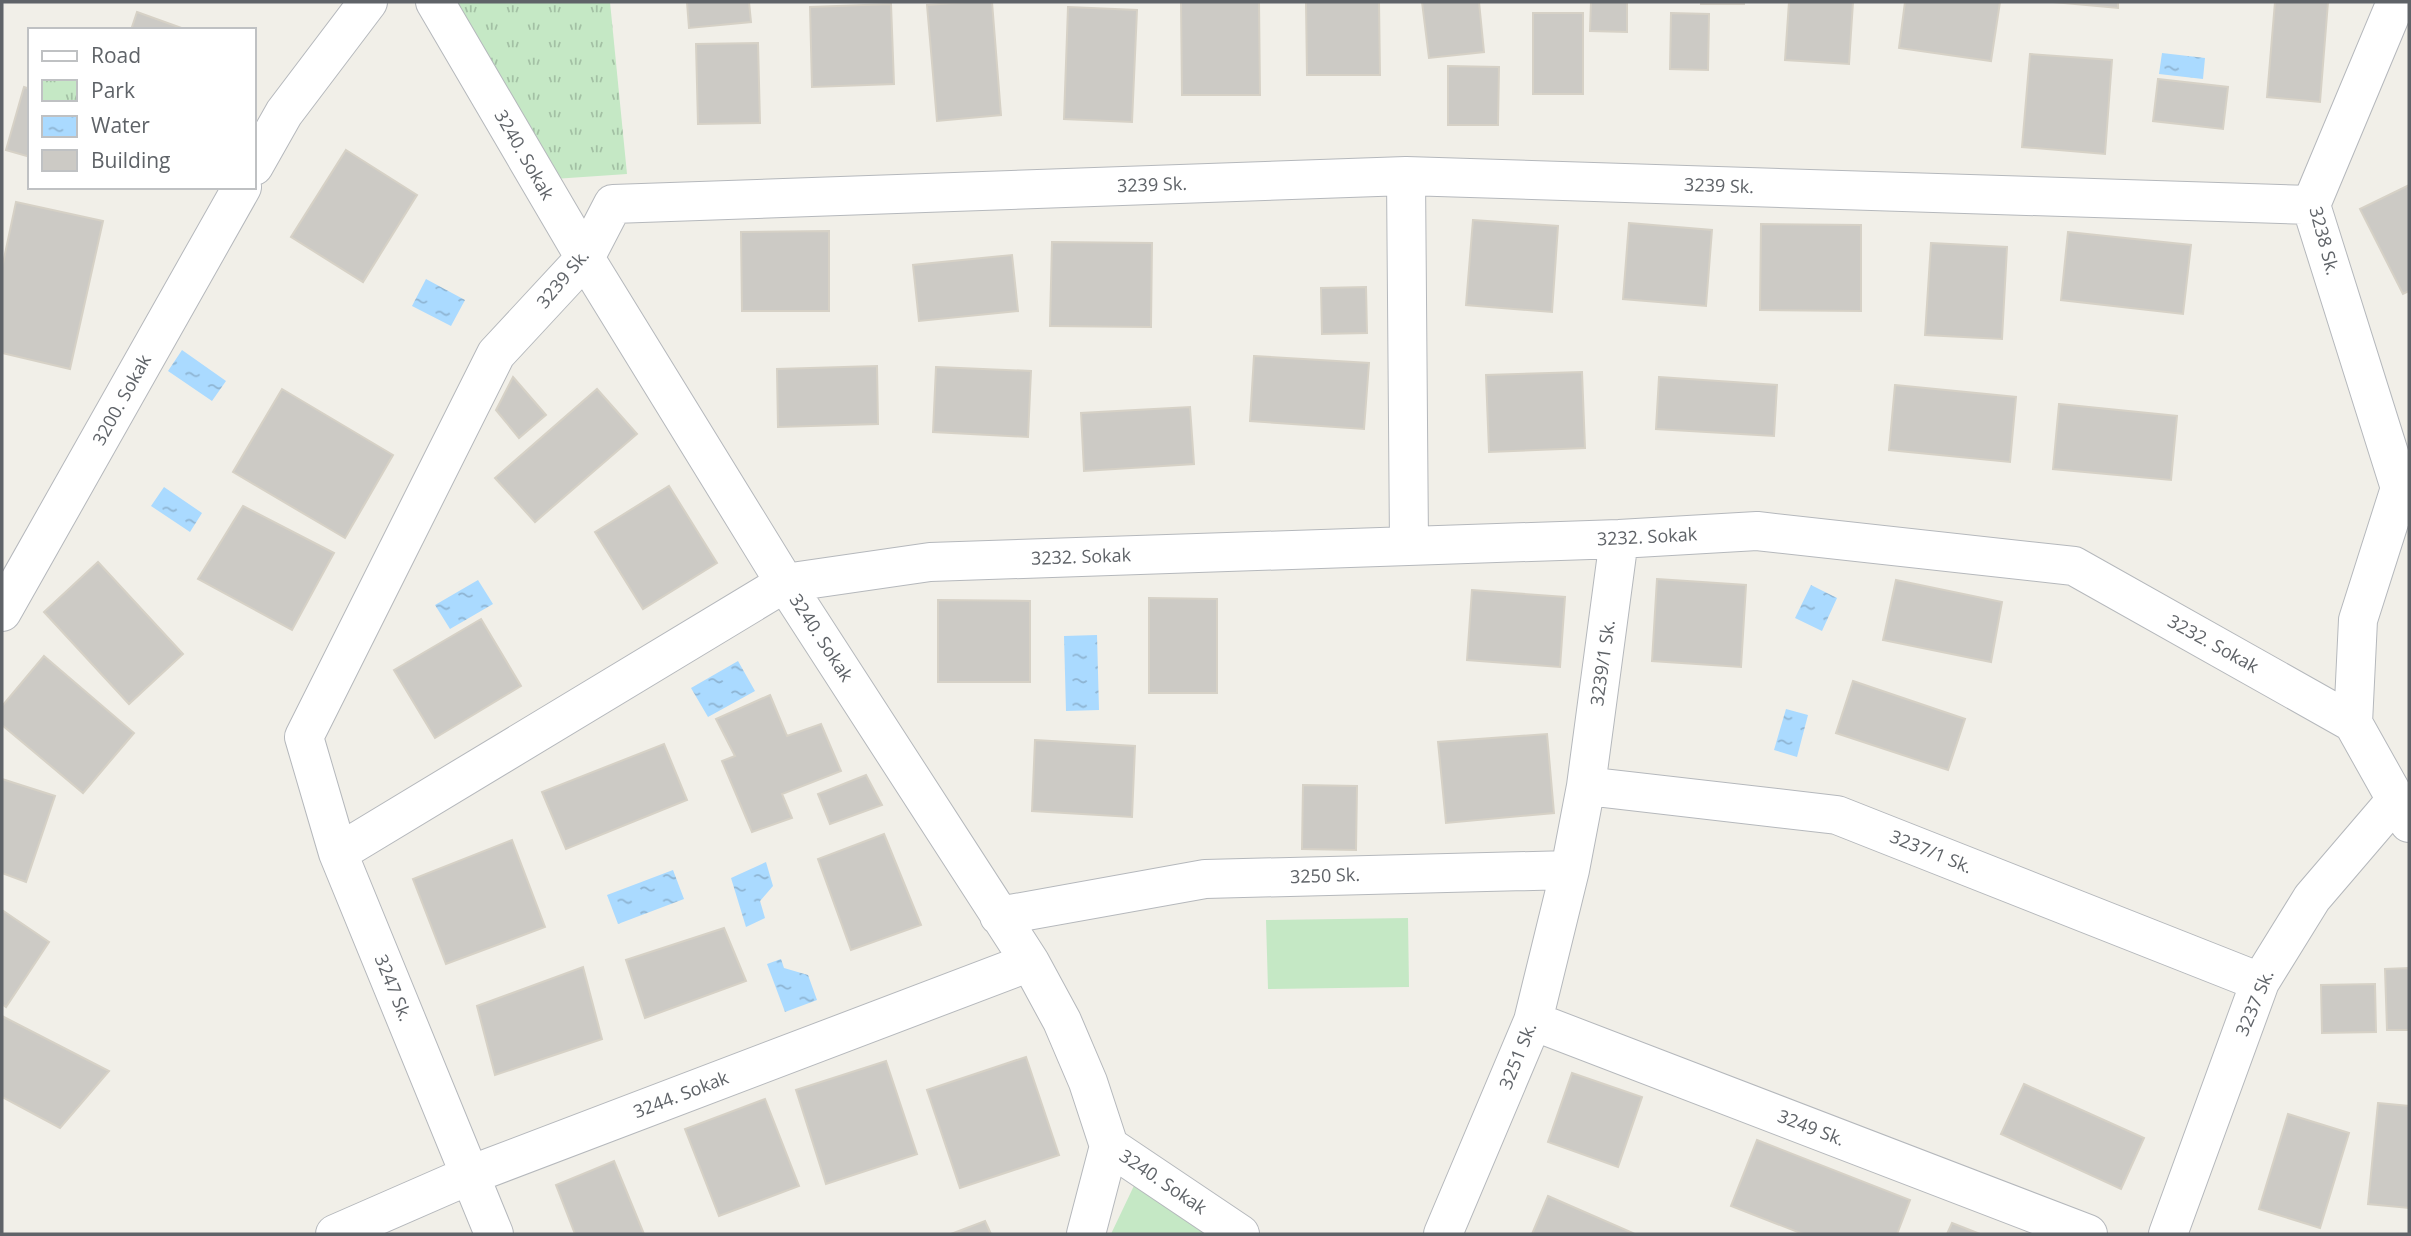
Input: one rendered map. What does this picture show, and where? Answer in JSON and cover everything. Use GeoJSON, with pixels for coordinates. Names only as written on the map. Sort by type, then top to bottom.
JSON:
{"type":"FeatureCollection","features":[{"type":"Feature","properties":{"kind":"street"},"geometry":{"type":"LineString","coordinates":[[256,162],[284,113],[368,2]]}},
{"type":"Feature","properties":{"kind":"street","name":"3240. Sokak"},"geometry":{"type":"LineString","coordinates":[[435,2],[585,258],[785,583],[1030,962],[1062,1021],[1088,1082],[1109,1146],[1240,1234]]}},
{"type":"Feature","properties":{"kind":"street","name":"3238 Sk."},"geometry":{"type":"LineString","coordinates":[[2353,723],[2358,620],[2400,488],[2311,205],[2396,2]]}},
{"type":"Feature","properties":{"kind":"street"},"geometry":{"type":"LineString","coordinates":[[1406,176],[1409,545]]}},
{"type":"Feature","properties":{"kind":"street","name":"3239 Sk."},"geometry":{"type":"LineString","coordinates":[[304,737],[496,354],[585,258],[613,204],[1406,176],[2311,205]]}},
{"type":"Feature","properties":{"kind":"street","name":"3200. Sokak"},"geometry":{"type":"LineString","coordinates":[[2,612],[241,189]]}},
{"type":"Feature","properties":{"kind":"street","name":"3232. Sokak"},"geometry":{"type":"LineString","coordinates":[[785,583],[930,562],[1619,539],[1757,531],[2074,566],[2353,723]]}},
{"type":"Feature","properties":{"kind":"street","name":"3239/1 Sk."},"geometry":{"type":"LineString","coordinates":[[1586,786],[1619,539]]}},
{"type":"Feature","properties":{"kind":"street"},"geometry":{"type":"LineString","coordinates":[[338,853],[785,583]]}},
{"type":"Feature","properties":{"kind":"street"},"geometry":{"type":"LineString","coordinates":[[2353,723],[2402,812]]}},
{"type":"Feature","properties":{"kind":"street","name":"3247 Sk."},"geometry":{"type":"LineString","coordinates":[[304,737],[338,853],[494,1234]]}},
{"type":"Feature","properties":{"kind":"street"},"geometry":{"type":"LineString","coordinates":[[1570,870],[1586,786]]}},
{"type":"Feature","properties":{"kind":"street","name":"3237/1 Sk."},"geometry":{"type":"LineString","coordinates":[[1586,786],[1837,815],[2260,982]]}},
{"type":"Feature","properties":{"kind":"street","name":"3237 Sk."},"geometry":{"type":"LineString","coordinates":[[2168,1234],[2260,982],[2312,898],[2402,812]]}},
{"type":"Feature","properties":{"kind":"street","name":"3250 Sk."},"geometry":{"type":"LineString","coordinates":[[999,916],[1205,879],[1570,870]]}},
{"type":"Feature","properties":{"kind":"street","name":"3251 Sk."},"geometry":{"type":"LineString","coordinates":[[1443,1234],[1533,1021],[1570,870]]}},
{"type":"Feature","properties":{"kind":"street","name":"3244. Sokak"},"geometry":{"type":"LineString","coordinates":[[335,1234],[470,1175],[1030,962]]}},
{"type":"Feature","properties":{"kind":"street","name":"3249 Sk."},"geometry":{"type":"LineString","coordinates":[[1533,1021],[2088,1234]]}},
{"type":"Feature","properties":{"kind":"street"},"geometry":{"type":"LineString","coordinates":[[1086,1234],[1109,1146]]}},
{"type":"Feature","properties":{"kind":"green space"},"geometry":{"type":"Polygon","coordinates":[[[450,2],[610,2],[627,174],[554,179],[450,2]]]}},
{"type":"Feature","properties":{"kind":"green space"},"geometry":{"type":"Polygon","coordinates":[[[1408,918],[1409,987],[1268,989],[1266,920],[1408,918]]]}},
{"type":"Feature","properties":{"kind":"green space"},"geometry":{"type":"Polygon","coordinates":[[[1141,1171],[1209,1234],[1111,1234],[1141,1171]]]}},
{"type":"Feature","properties":{"kind":"water"},"geometry":{"type":"Polygon","coordinates":[[[2162,53],[2205,58],[2203,79],[2159,74],[2162,53]]]}},
{"type":"Feature","properties":{"kind":"water"},"geometry":{"type":"Polygon","coordinates":[[[426,279],[465,300],[451,326],[412,306],[426,279]]]}},
{"type":"Feature","properties":{"kind":"water"},"geometry":{"type":"Polygon","coordinates":[[[182,350],[226,381],[212,401],[168,371],[182,350]]]}},
{"type":"Feature","properties":{"kind":"water"},"geometry":{"type":"Polygon","coordinates":[[[164,487],[202,513],[190,532],[151,506],[164,487]]]}},
{"type":"Feature","properties":{"kind":"water"},"geometry":{"type":"Polygon","coordinates":[[[478,580],[493,604],[450,629],[435,605],[478,580]]]}},
{"type":"Feature","properties":{"kind":"water"},"geometry":{"type":"Polygon","coordinates":[[[1811,585],[1837,598],[1822,631],[1795,618],[1811,585]]]}},
{"type":"Feature","properties":{"kind":"water"},"geometry":{"type":"Polygon","coordinates":[[[1097,635],[1099,710],[1066,711],[1064,636],[1097,635]]]}},
{"type":"Feature","properties":{"kind":"water"},"geometry":{"type":"Polygon","coordinates":[[[738,661],[755,691],[708,717],[691,688],[738,661]]]}},
{"type":"Feature","properties":{"kind":"water"},"geometry":{"type":"Polygon","coordinates":[[[1786,709],[1808,715],[1797,757],[1774,750],[1786,709]]]}},
{"type":"Feature","properties":{"kind":"water"},"geometry":{"type":"Polygon","coordinates":[[[766,862],[773,886],[760,901],[765,918],[746,927],[731,878],[766,862]]]}},
{"type":"Feature","properties":{"kind":"water"},"geometry":{"type":"Polygon","coordinates":[[[673,870],[684,899],[618,924],[607,895],[673,870]]]}},
{"type":"Feature","properties":{"kind":"water"},"geometry":{"type":"Polygon","coordinates":[[[781,959],[784,968],[808,975],[817,1000],[785,1012],[767,964],[781,959]]]}},
{"type":"Feature","properties":{"kind":"building"},"geometry":{"type":"Polygon","coordinates":[[[687,2],[749,2],[751,22],[689,28],[687,2]]]}},
{"type":"Feature","properties":{"kind":"building"},"geometry":{"type":"Polygon","coordinates":[[[992,2],[1001,115],[937,121],[927,5],[992,2]]]}},
{"type":"Feature","properties":{"kind":"building"},"geometry":{"type":"Polygon","coordinates":[[[1181,2],[1259,2],[1260,95],[1182,95],[1181,2]]]}},
{"type":"Feature","properties":{"kind":"building"},"geometry":{"type":"Polygon","coordinates":[[[1306,2],[1379,2],[1380,75],[1307,75],[1306,2]]]}},
{"type":"Feature","properties":{"kind":"building"},"geometry":{"type":"Polygon","coordinates":[[[1422,2],[1479,2],[1484,52],[1429,58],[1422,2]]]}},
{"type":"Feature","properties":{"kind":"building"},"geometry":{"type":"Polygon","coordinates":[[[1591,2],[1627,2],[1627,32],[1590,31],[1591,2]]]}},
{"type":"Feature","properties":{"kind":"building"},"geometry":{"type":"Polygon","coordinates":[[[1744,2],[1744,4],[1701,4],[1744,2]]]}},
{"type":"Feature","properties":{"kind":"building"},"geometry":{"type":"Polygon","coordinates":[[[1789,2],[1853,2],[1849,64],[1785,60],[1789,2]]]}},
{"type":"Feature","properties":{"kind":"building"},"geometry":{"type":"Polygon","coordinates":[[[1905,2],[2000,2],[1991,61],[1899,48],[1905,2]]]}},
{"type":"Feature","properties":{"kind":"building"},"geometry":{"type":"Polygon","coordinates":[[[2053,2],[2118,2],[2118,8],[2053,2]]]}},
{"type":"Feature","properties":{"kind":"building"},"geometry":{"type":"Polygon","coordinates":[[[2275,2],[2328,2],[2320,102],[2267,97],[2275,2]]]}},
{"type":"Feature","properties":{"kind":"building"},"geometry":{"type":"Polygon","coordinates":[[[891,4],[894,84],[812,87],[810,7],[891,4]]]}},
{"type":"Feature","properties":{"kind":"building"},"geometry":{"type":"Polygon","coordinates":[[[1068,7],[1137,10],[1132,122],[1064,119],[1068,7]]]}},
{"type":"Feature","properties":{"kind":"building"},"geometry":{"type":"Polygon","coordinates":[[[137,12],[181,28],[132,28],[137,12]]]}},
{"type":"Feature","properties":{"kind":"building"},"geometry":{"type":"Polygon","coordinates":[[[1533,13],[1583,13],[1583,94],[1533,94],[1533,13]]]}},
{"type":"Feature","properties":{"kind":"building"},"geometry":{"type":"Polygon","coordinates":[[[1671,13],[1709,14],[1708,70],[1670,69],[1671,13]]]}},
{"type":"Feature","properties":{"kind":"building"},"geometry":{"type":"Polygon","coordinates":[[[758,43],[760,123],[698,124],[696,44],[758,43]]]}},
{"type":"Feature","properties":{"kind":"building"},"geometry":{"type":"Polygon","coordinates":[[[2030,54],[2112,60],[2105,154],[2022,147],[2030,54]]]}},
{"type":"Feature","properties":{"kind":"building"},"geometry":{"type":"Polygon","coordinates":[[[1448,66],[1499,67],[1498,125],[1448,125],[1448,66]]]}},
{"type":"Feature","properties":{"kind":"building"},"geometry":{"type":"Polygon","coordinates":[[[2158,79],[2228,87],[2223,129],[2153,121],[2158,79]]]}},
{"type":"Feature","properties":{"kind":"building"},"geometry":{"type":"Polygon","coordinates":[[[24,87],[28,88],[28,156],[6,150],[24,87]]]}},
{"type":"Feature","properties":{"kind":"building"},"geometry":{"type":"Polygon","coordinates":[[[346,150],[417,195],[363,282],[291,237],[346,150]]]}},
{"type":"Feature","properties":{"kind":"building"},"geometry":{"type":"Polygon","coordinates":[[[2409,185],[2409,291],[2403,294],[2360,209],[2409,185]]]}},
{"type":"Feature","properties":{"kind":"building"},"geometry":{"type":"Polygon","coordinates":[[[16,202],[103,221],[70,369],[2,353],[2,268],[16,202]]]}},
{"type":"Feature","properties":{"kind":"building"},"geometry":{"type":"Polygon","coordinates":[[[1473,220],[1558,226],[1552,312],[1466,305],[1473,220]]]}},
{"type":"Feature","properties":{"kind":"building"},"geometry":{"type":"Polygon","coordinates":[[[1629,223],[1712,230],[1706,306],[1623,299],[1629,223]]]}},
{"type":"Feature","properties":{"kind":"building"},"geometry":{"type":"Polygon","coordinates":[[[1761,224],[1861,225],[1861,311],[1760,310],[1761,224]]]}},
{"type":"Feature","properties":{"kind":"building"},"geometry":{"type":"Polygon","coordinates":[[[829,231],[829,311],[742,311],[741,232],[829,231]]]}},
{"type":"Feature","properties":{"kind":"building"},"geometry":{"type":"Polygon","coordinates":[[[2068,232],[2191,245],[2183,314],[2061,300],[2068,232]]]}},
{"type":"Feature","properties":{"kind":"building"},"geometry":{"type":"Polygon","coordinates":[[[1052,242],[1152,243],[1151,327],[1050,326],[1052,242]]]}},
{"type":"Feature","properties":{"kind":"building"},"geometry":{"type":"Polygon","coordinates":[[[1931,243],[2007,247],[2002,339],[1925,335],[1931,243]]]}},
{"type":"Feature","properties":{"kind":"building"},"geometry":{"type":"Polygon","coordinates":[[[1012,255],[1018,311],[919,321],[913,265],[1012,255]]]}},
{"type":"Feature","properties":{"kind":"building"},"geometry":{"type":"Polygon","coordinates":[[[1366,287],[1367,333],[1322,334],[1321,288],[1366,287]]]}},
{"type":"Feature","properties":{"kind":"building"},"geometry":{"type":"Polygon","coordinates":[[[1254,356],[1369,363],[1364,429],[1250,421],[1254,356]]]}},
{"type":"Feature","properties":{"kind":"building"},"geometry":{"type":"Polygon","coordinates":[[[877,366],[878,424],[778,427],[777,369],[877,366]]]}},
{"type":"Feature","properties":{"kind":"building"},"geometry":{"type":"Polygon","coordinates":[[[936,367],[1031,371],[1028,437],[933,432],[936,367]]]}},
{"type":"Feature","properties":{"kind":"building"},"geometry":{"type":"Polygon","coordinates":[[[1582,372],[1585,448],[1489,452],[1486,375],[1582,372]]]}},
{"type":"Feature","properties":{"kind":"building"},"geometry":{"type":"Polygon","coordinates":[[[513,377],[546,415],[519,438],[496,410],[513,377]]]}},
{"type":"Feature","properties":{"kind":"building"},"geometry":{"type":"Polygon","coordinates":[[[1659,377],[1777,385],[1774,436],[1656,429],[1659,377]]]}},
{"type":"Feature","properties":{"kind":"building"},"geometry":{"type":"Polygon","coordinates":[[[1895,385],[2016,397],[2010,462],[1889,450],[1895,385]]]}},
{"type":"Feature","properties":{"kind":"building"},"geometry":{"type":"Polygon","coordinates":[[[282,389],[393,455],[345,538],[233,472],[282,389]]]}},
{"type":"Feature","properties":{"kind":"building"},"geometry":{"type":"Polygon","coordinates":[[[597,389],[637,434],[535,522],[495,478],[597,389]]]}},
{"type":"Feature","properties":{"kind":"building"},"geometry":{"type":"Polygon","coordinates":[[[2059,404],[2177,416],[2171,480],[2053,469],[2059,404]]]}},
{"type":"Feature","properties":{"kind":"building"},"geometry":{"type":"Polygon","coordinates":[[[1190,407],[1194,464],[1084,471],[1081,413],[1190,407]]]}},
{"type":"Feature","properties":{"kind":"building"},"geometry":{"type":"Polygon","coordinates":[[[669,486],[717,563],[643,609],[595,532],[669,486]]]}},
{"type":"Feature","properties":{"kind":"building"},"geometry":{"type":"Polygon","coordinates":[[[243,506],[334,553],[292,630],[198,579],[243,506]]]}},
{"type":"Feature","properties":{"kind":"building"},"geometry":{"type":"Polygon","coordinates":[[[98,562],[183,654],[129,704],[44,612],[98,562]]]}},
{"type":"Feature","properties":{"kind":"building"},"geometry":{"type":"Polygon","coordinates":[[[1657,579],[1746,585],[1741,667],[1652,661],[1657,579]]]}},
{"type":"Feature","properties":{"kind":"building"},"geometry":{"type":"Polygon","coordinates":[[[1896,580],[2002,602],[1991,662],[1883,640],[1896,580]]]}},
{"type":"Feature","properties":{"kind":"building"},"geometry":{"type":"Polygon","coordinates":[[[1472,590],[1565,597],[1560,667],[1467,660],[1472,590]]]}},
{"type":"Feature","properties":{"kind":"building"},"geometry":{"type":"Polygon","coordinates":[[[1149,598],[1217,599],[1217,693],[1149,693],[1149,598]]]}},
{"type":"Feature","properties":{"kind":"building"},"geometry":{"type":"Polygon","coordinates":[[[938,600],[1030,601],[1030,682],[938,682],[938,600]]]}},
{"type":"Feature","properties":{"kind":"building"},"geometry":{"type":"Polygon","coordinates":[[[481,619],[521,686],[435,738],[394,670],[481,619]]]}},
{"type":"Feature","properties":{"kind":"building"},"geometry":{"type":"Polygon","coordinates":[[[44,656],[134,733],[83,793],[2,725],[2,706],[44,656]]]}},
{"type":"Feature","properties":{"kind":"building"},"geometry":{"type":"Polygon","coordinates":[[[1853,681],[1965,719],[1948,770],[1836,733],[1853,681]]]}},
{"type":"Feature","properties":{"kind":"building"},"geometry":{"type":"Polygon","coordinates":[[[770,695],[787,736],[821,724],[841,771],[782,794],[792,818],[752,832],[722,761],[735,756],[716,719],[770,695]]]}},
{"type":"Feature","properties":{"kind":"building"},"geometry":{"type":"Polygon","coordinates":[[[1547,734],[1554,813],[1446,823],[1438,742],[1547,734]]]}},
{"type":"Feature","properties":{"kind":"building"},"geometry":{"type":"Polygon","coordinates":[[[1035,740],[1135,746],[1132,817],[1032,811],[1035,740]]]}},
{"type":"Feature","properties":{"kind":"building"},"geometry":{"type":"Polygon","coordinates":[[[664,744],[687,800],[566,849],[542,792],[664,744]]]}},
{"type":"Feature","properties":{"kind":"building"},"geometry":{"type":"Polygon","coordinates":[[[866,775],[882,805],[830,824],[818,794],[866,775]]]}},
{"type":"Feature","properties":{"kind":"building"},"geometry":{"type":"Polygon","coordinates":[[[2,779],[55,796],[26,882],[2,873],[2,779]]]}},
{"type":"Feature","properties":{"kind":"building"},"geometry":{"type":"Polygon","coordinates":[[[1303,785],[1357,786],[1356,850],[1302,849],[1303,785]]]}},
{"type":"Feature","properties":{"kind":"building"},"geometry":{"type":"Polygon","coordinates":[[[884,834],[921,925],[851,950],[818,859],[884,834]]]}},
{"type":"Feature","properties":{"kind":"building"},"geometry":{"type":"Polygon","coordinates":[[[512,840],[545,927],[446,964],[413,879],[512,840]]]}},
{"type":"Feature","properties":{"kind":"building"},"geometry":{"type":"Polygon","coordinates":[[[2,910],[49,942],[6,1007],[2,1004],[2,910]]]}},
{"type":"Feature","properties":{"kind":"building"},"geometry":{"type":"Polygon","coordinates":[[[724,928],[746,981],[645,1018],[626,960],[724,928]]]}},
{"type":"Feature","properties":{"kind":"building"},"geometry":{"type":"Polygon","coordinates":[[[583,967],[602,1039],[495,1075],[477,1006],[583,967]]]}},
{"type":"Feature","properties":{"kind":"building"},"geometry":{"type":"Polygon","coordinates":[[[2409,968],[2409,1030],[2387,1030],[2385,969],[2409,968]]]}},
{"type":"Feature","properties":{"kind":"building"},"geometry":{"type":"Polygon","coordinates":[[[2375,984],[2376,1032],[2322,1033],[2321,985],[2375,984]]]}},
{"type":"Feature","properties":{"kind":"building"},"geometry":{"type":"Polygon","coordinates":[[[2,1016],[109,1071],[60,1128],[2,1097],[2,1016]]]}},
{"type":"Feature","properties":{"kind":"building"},"geometry":{"type":"Polygon","coordinates":[[[1026,1057],[1059,1155],[960,1188],[927,1090],[1026,1057]]]}},
{"type":"Feature","properties":{"kind":"building"},"geometry":{"type":"Polygon","coordinates":[[[886,1061],[917,1154],[826,1184],[796,1090],[886,1061]]]}},
{"type":"Feature","properties":{"kind":"building"},"geometry":{"type":"Polygon","coordinates":[[[1572,1073],[1642,1097],[1618,1167],[1548,1142],[1572,1073]]]}},
{"type":"Feature","properties":{"kind":"building"},"geometry":{"type":"Polygon","coordinates":[[[2024,1084],[2144,1138],[2121,1189],[2001,1134],[2024,1084]]]}},
{"type":"Feature","properties":{"kind":"building"},"geometry":{"type":"Polygon","coordinates":[[[765,1099],[799,1186],[719,1216],[685,1129],[765,1099]]]}},
{"type":"Feature","properties":{"kind":"building"},"geometry":{"type":"Polygon","coordinates":[[[2378,1103],[2409,1106],[2409,1208],[2368,1204],[2378,1103]]]}},
{"type":"Feature","properties":{"kind":"building"},"geometry":{"type":"Polygon","coordinates":[[[2288,1114],[2349,1133],[2320,1228],[2259,1209],[2288,1114]]]}},
{"type":"Feature","properties":{"kind":"building"},"geometry":{"type":"Polygon","coordinates":[[[1757,1140],[1910,1200],[1897,1234],[1803,1234],[1731,1206],[1757,1140]]]}},
{"type":"Feature","properties":{"kind":"building"},"geometry":{"type":"Polygon","coordinates":[[[614,1161],[644,1234],[575,1234],[556,1185],[614,1161]]]}},
{"type":"Feature","properties":{"kind":"building"},"geometry":{"type":"Polygon","coordinates":[[[1548,1196],[1633,1233],[1532,1234],[1548,1196]]]}},
{"type":"Feature","properties":{"kind":"building"},"geometry":{"type":"Polygon","coordinates":[[[985,1221],[991,1234],[951,1234],[985,1221]]]}},
{"type":"Feature","properties":{"kind":"building"},"geometry":{"type":"Polygon","coordinates":[[[1952,1223],[1980,1234],[1947,1234],[1952,1223]]]}}]}
